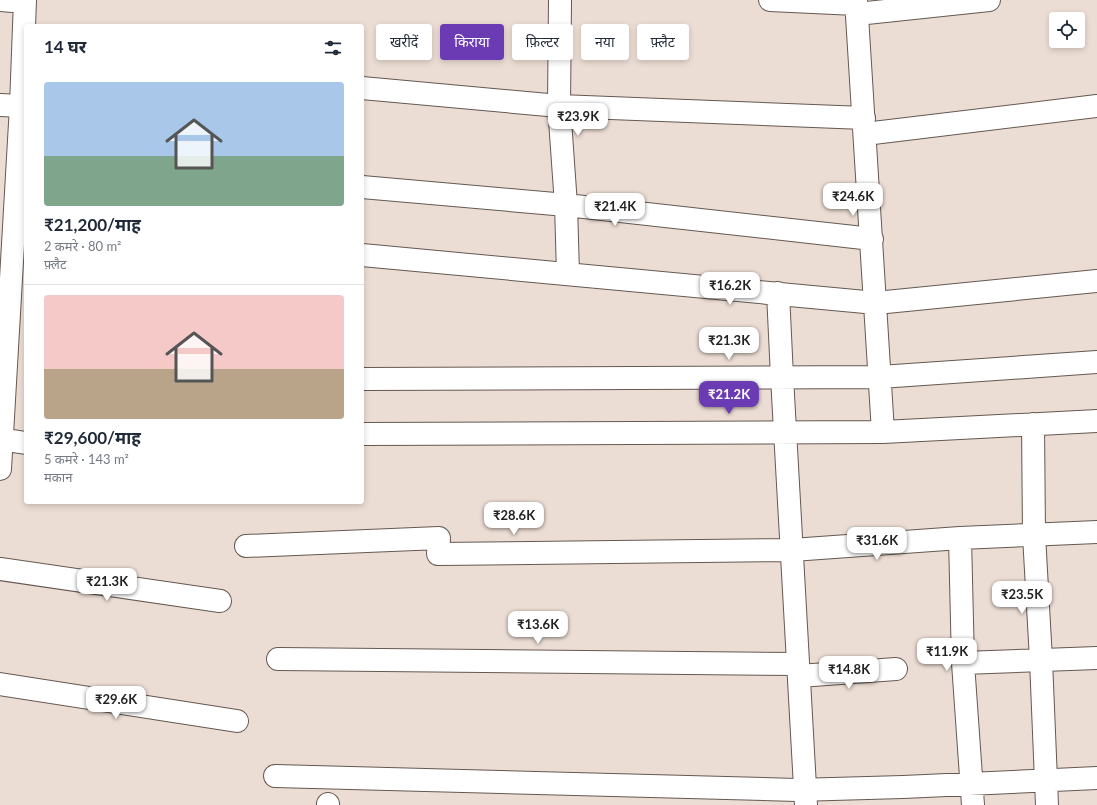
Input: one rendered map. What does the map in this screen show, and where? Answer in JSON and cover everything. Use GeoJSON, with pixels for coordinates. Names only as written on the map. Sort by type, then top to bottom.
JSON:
{"type":"FeatureCollection","features":[{"type":"Feature","properties":{"kind":"street"},"geometry":{"type":"LineString","coordinates":[[0,0],[25,1],[25,24]]}},
{"type":"Feature","properties":{"kind":"street"},"geometry":{"type":"LineString","coordinates":[[560,0],[559,106],[566,205],[568,274]]}},
{"type":"Feature","properties":{"kind":"street"},"geometry":{"type":"LineString","coordinates":[[770,0],[856,6],[989,0]]}},
{"type":"Feature","properties":{"kind":"street"},"geometry":{"type":"LineString","coordinates":[[856,6],[872,239],[883,432]]}},
{"type":"Feature","properties":{"kind":"street"},"geometry":{"type":"LineString","coordinates":[[0,469],[11,317],[14,213],[22,158],[10,106],[24,59]]}},
{"type":"Feature","properties":{"kind":"street"},"geometry":{"type":"LineString","coordinates":[[364,88],[559,106],[864,126],[1097,106]]}},
{"type":"Feature","properties":{"kind":"street"},"geometry":{"type":"LineString","coordinates":[[364,187],[566,205],[872,239]]}},
{"type":"Feature","properties":{"kind":"street"},"geometry":{"type":"LineString","coordinates":[[364,255],[876,303],[1097,281]]}},
{"type":"Feature","properties":{"kind":"street"},"geometry":{"type":"LineString","coordinates":[[778,293],[806,797]]}},
{"type":"Feature","properties":{"kind":"street"},"geometry":{"type":"LineString","coordinates":[[364,379],[880,377],[1097,362]]}},
{"type":"Feature","properties":{"kind":"street"},"geometry":{"type":"LineString","coordinates":[[364,434],[883,432],[1097,421]]}},
{"type":"Feature","properties":{"kind":"street"},"geometry":{"type":"LineString","coordinates":[[1033,424],[1034,535],[1047,805]]}},
{"type":"Feature","properties":{"kind":"street"},"geometry":{"type":"LineString","coordinates":[[1,439],[24,443]]}},
{"type":"Feature","properties":{"kind":"street"},"geometry":{"type":"LineString","coordinates":[[246,546],[439,538],[438,554],[792,550],[960,538],[1097,532]]}},
{"type":"Feature","properties":{"kind":"street"},"geometry":{"type":"LineString","coordinates":[[960,538],[963,663],[973,794]]}},
{"type":"Feature","properties":{"kind":"street"},"geometry":{"type":"LineString","coordinates":[[0,569],[220,600]]}},
{"type":"Feature","properties":{"kind":"street"},"geometry":{"type":"LineString","coordinates":[[963,663],[1097,658]]}},
{"type":"Feature","properties":{"kind":"street"},"geometry":{"type":"LineString","coordinates":[[278,659],[799,670],[896,669]]}},
{"type":"Feature","properties":{"kind":"street"},"geometry":{"type":"LineString","coordinates":[[0,684],[237,721]]}},
{"type":"Feature","properties":{"kind":"street"},"geometry":{"type":"LineString","coordinates":[[275,776],[806,797],[903,787],[973,794],[1046,780],[1097,778]]}}]}
